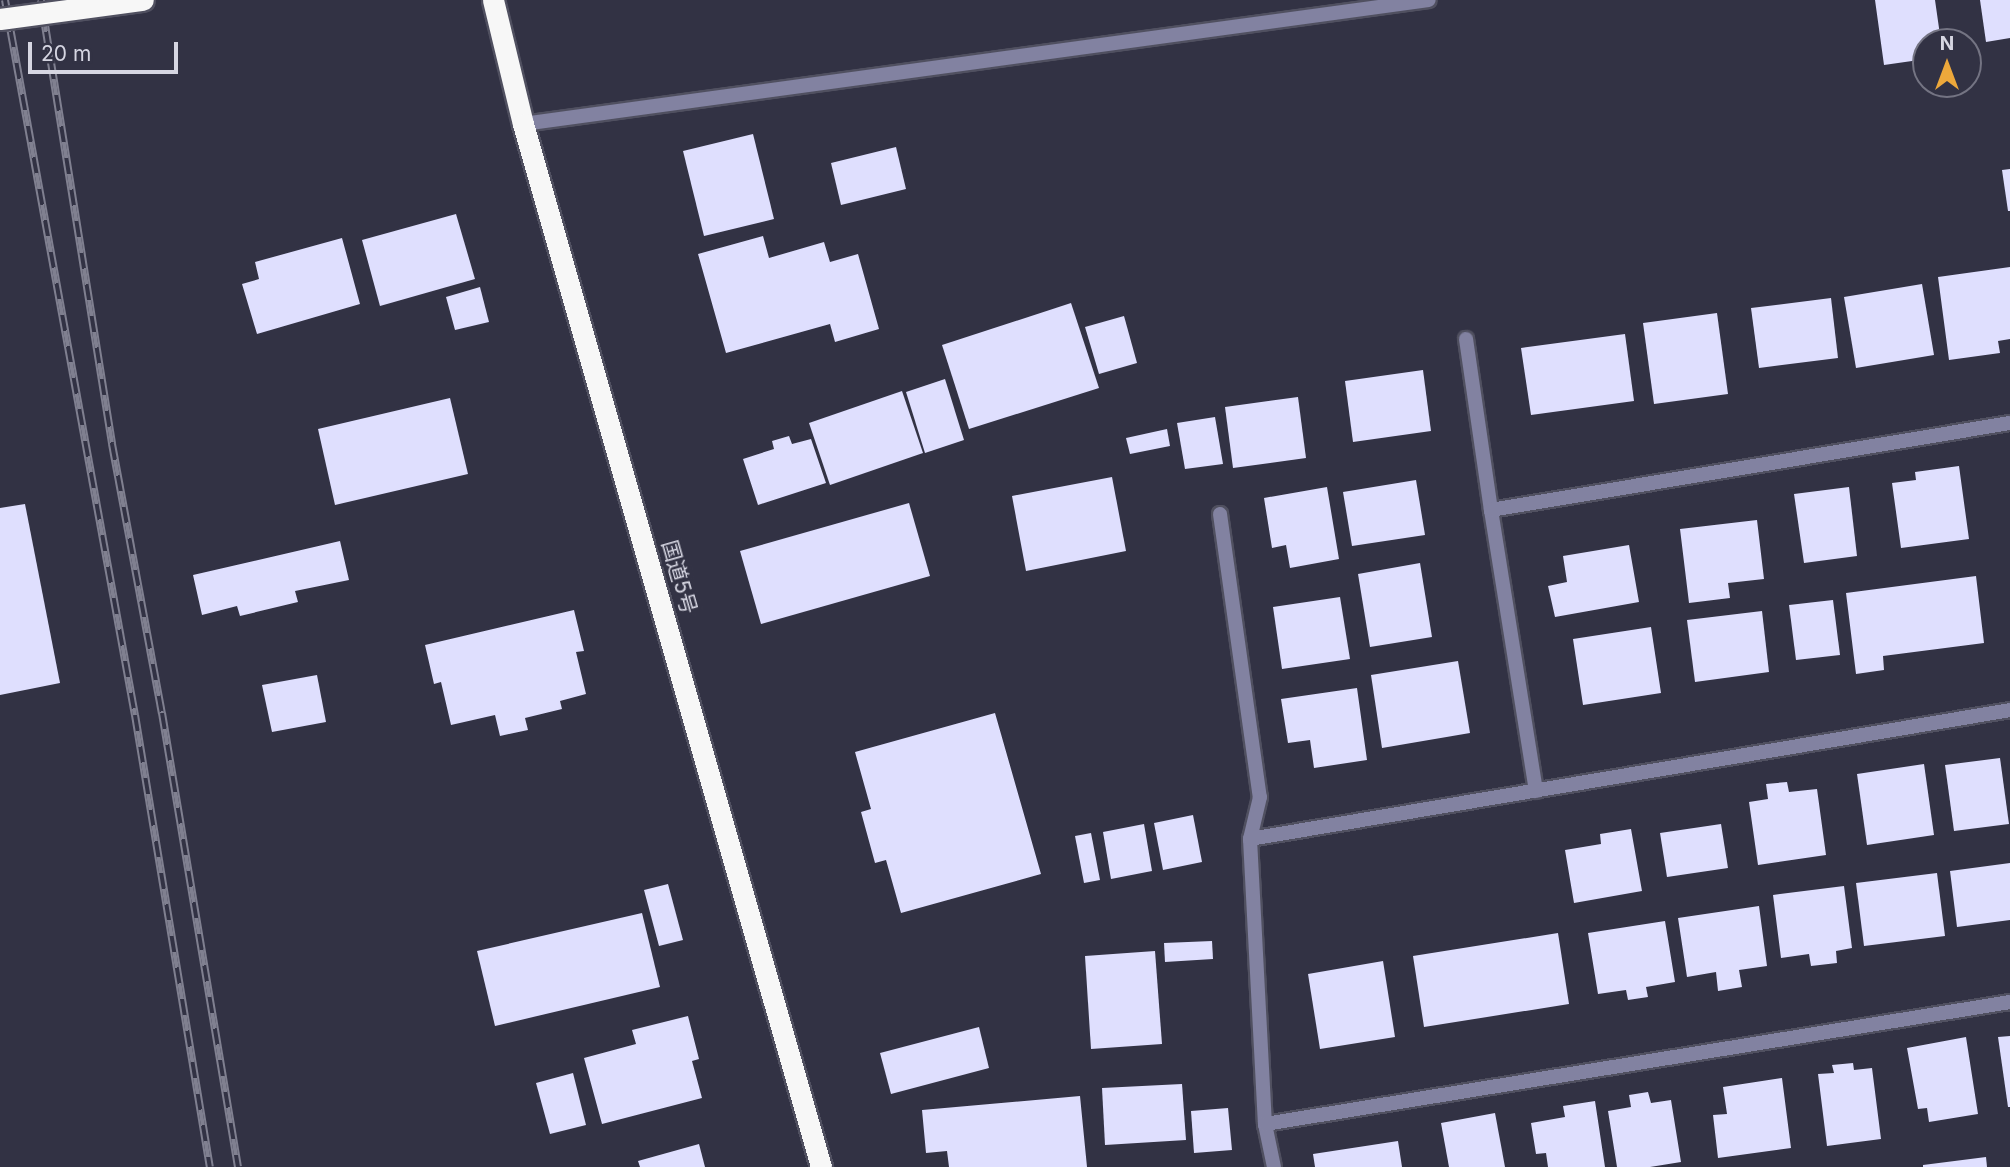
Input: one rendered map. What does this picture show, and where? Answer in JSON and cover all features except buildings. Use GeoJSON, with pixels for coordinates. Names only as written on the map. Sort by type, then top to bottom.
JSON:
{"type":"FeatureCollection","features":[{"type":"Feature","properties":{"kind":"highway"},"geometry":{"type":"LineString","coordinates":[[0,19],[143,0]]}},
{"type":"Feature","properties":{"kind":"highway","name":"国道5号"},"geometry":{"type":"LineString","coordinates":[[493,0],[523,124],[821,1167]]}},
{"type":"Feature","properties":{"kind":"street"},"geometry":{"type":"LineString","coordinates":[[523,124],[1429,0]]}},
{"type":"Feature","properties":{"kind":"street"},"geometry":{"type":"LineString","coordinates":[[1466,339],[1536,791]]}},
{"type":"Feature","properties":{"kind":"street"},"geometry":{"type":"LineString","coordinates":[[1491,510],[2010,423]]}},
{"type":"Feature","properties":{"kind":"street"},"geometry":{"type":"LineString","coordinates":[[1220,514],[1260,797],[1250,839],[1265,1124],[1274,1167]]}},
{"type":"Feature","properties":{"kind":"street"},"geometry":{"type":"LineString","coordinates":[[1250,839],[2010,709]]}},
{"type":"Feature","properties":{"kind":"street"},"geometry":{"type":"LineString","coordinates":[[1265,1124],[2010,1002]]}},
{"type":"Feature","properties":{"kind":"railway"},"geometry":{"type":"LineString","coordinates":[[5,0],[135,715],[210,1167]]}},
{"type":"Feature","properties":{"kind":"railway"},"geometry":{"type":"LineString","coordinates":[[41,0],[112,444],[162,713],[238,1167]]}}]}
